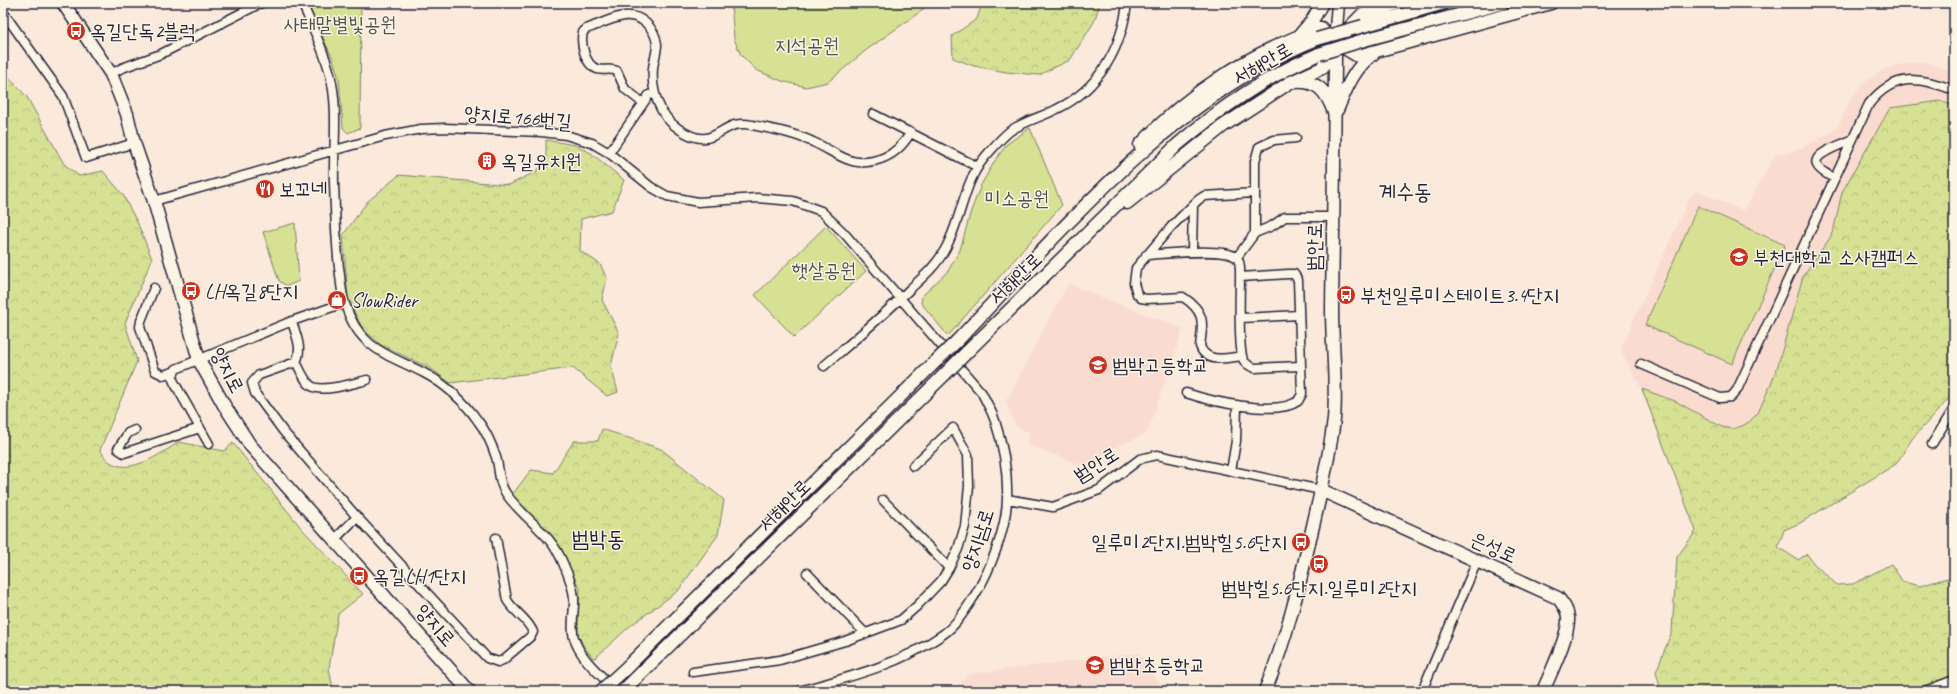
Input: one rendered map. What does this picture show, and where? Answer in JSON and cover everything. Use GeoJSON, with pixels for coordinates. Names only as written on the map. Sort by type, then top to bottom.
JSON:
{"type":"FeatureCollection","features":[{"type":"Feature","properties":{"kind":"main road","name":"양지로"},"geometry":{"type":"LineString","coordinates":[[63,3],[111,74],[127,114],[134,143],[154,201],[199,360],[250,445],[469,691]]}},
{"type":"Feature","properties":{"kind":"main road"},"geometry":{"type":"LineString","coordinates":[[1300,35],[1312,21],[1322,3]]}},
{"type":"Feature","properties":{"kind":"main road","name":"범안로"},"geometry":{"type":"LineString","coordinates":[[1265,691],[1277,662],[1288,627],[1321,490],[1332,436],[1336,390],[1332,314],[1335,42],[1338,3]]}},
{"type":"Feature","properties":{"kind":"main road"},"geometry":{"type":"LineString","coordinates":[[1372,3],[1398,3]]}},
{"type":"Feature","properties":{"kind":"main road"},"geometry":{"type":"LineString","coordinates":[[1082,239],[1223,126],[1289,82],[1322,68],[1335,42],[1362,15],[1398,3]]}},
{"type":"Feature","properties":{"kind":"main road","name":"서해안로"},"geometry":{"type":"LineString","coordinates":[[602,691],[957,341],[1068,224],[1152,144],[1204,102],[1282,54],[1317,39],[1444,3]]}},
{"type":"Feature","properties":{"kind":"main road","name":"서해안로"},"geometry":{"type":"LineString","coordinates":[[623,691],[1161,160],[1212,116],[1276,73],[1319,54],[1364,40],[1503,3]]}},
{"type":"Feature","properties":{"kind":"main road"},"geometry":{"type":"LineString","coordinates":[[1068,224],[1157,127],[1188,100],[1212,82],[1237,67],[1300,35],[1321,28],[1335,42],[1358,56],[1551,3]]}},
{"type":"Feature","properties":{"kind":"main road"},"geometry":{"type":"LineString","coordinates":[[1335,114],[1350,80],[1367,58],[1377,51]]}},
{"type":"Feature","properties":{"kind":"main road"},"geometry":{"type":"LineString","coordinates":[[1289,82],[1305,81],[1314,83],[1320,87],[1331,104],[1335,114]]}},
{"type":"Feature","properties":{"kind":"main road","name":"은성로"},"geometry":{"type":"LineString","coordinates":[[1321,490],[1551,594],[1563,603],[1568,616],[1568,628],[1543,691]]}},
{"type":"Feature","properties":{"kind":"street"},"geometry":{"type":"LineString","coordinates":[[111,74],[122,68],[161,54],[261,3]]}},
{"type":"Feature","properties":{"kind":"street"},"geometry":{"type":"LineString","coordinates":[[302,3],[315,33],[330,75],[334,107],[334,182],[337,244],[344,303],[362,337],[377,350],[426,374],[467,407],[479,422],[496,458],[501,486],[508,496],[554,544],[563,562],[572,584],[574,598],[572,622],[574,637],[579,649],[593,668],[617,691]]}},
{"type":"Feature","properties":{"kind":"street"},"geometry":{"type":"LineString","coordinates":[[824,366],[901,298],[927,273],[944,252],[966,192],[978,167],[1010,131],[1066,104],[1084,92],[1094,82],[1108,62],[1116,47],[1124,22],[1127,3]]}},
{"type":"Feature","properties":{"kind":"street"},"geometry":{"type":"LineString","coordinates":[[3,12],[63,96],[86,158],[134,143]]}},
{"type":"Feature","properties":{"kind":"street"},"geometry":{"type":"LineString","coordinates":[[643,103],[625,89],[616,71],[611,68],[601,70],[591,66],[582,43],[583,32],[586,29],[623,16],[633,16],[646,23],[652,30],[657,45],[653,69],[656,99],[669,122],[696,139],[709,138],[731,126],[749,124],[813,142],[844,158],[865,164],[890,155],[902,145],[911,132]]}},
{"type":"Feature","properties":{"kind":"street"},"geometry":{"type":"LineString","coordinates":[[1641,364],[1720,398],[1728,398],[1734,395],[1869,104],[1880,92],[1904,81],[1925,80],[1954,90]]}},
{"type":"Feature","properties":{"kind":"street"},"geometry":{"type":"LineString","coordinates":[[609,153],[649,95]]}},
{"type":"Feature","properties":{"kind":"street"},"geometry":{"type":"LineString","coordinates":[[873,114],[978,167]]}},
{"type":"Feature","properties":{"kind":"street","name":"양지로166번길"},"geometry":{"type":"LineString","coordinates":[[154,201],[405,132],[445,128],[542,132],[566,135],[592,143],[609,153],[652,187],[668,196],[682,200],[717,202],[774,198],[793,201],[821,211],[844,233],[901,298]]}},
{"type":"Feature","properties":{"kind":"street"},"geometry":{"type":"LineString","coordinates":[[1255,233],[1255,161],[1259,147],[1274,140],[1296,138]]}},
{"type":"Feature","properties":{"kind":"street"},"geometry":{"type":"LineString","coordinates":[[1834,178],[1818,170],[1816,164],[1817,159],[1822,154],[1851,140]]}},
{"type":"Feature","properties":{"kind":"street"},"geometry":{"type":"LineString","coordinates":[[1242,356],[1212,358],[1206,356],[1200,346],[1203,326],[1202,317],[1197,309],[1183,297],[1141,298],[1137,294],[1134,276],[1136,268],[1146,255],[1193,205],[1204,196],[1255,193]]}},
{"type":"Feature","properties":{"kind":"street"},"geometry":{"type":"LineString","coordinates":[[1192,252],[1193,205]]}},
{"type":"Feature","properties":{"kind":"street"},"geometry":{"type":"LineString","coordinates":[[1237,257],[1255,233],[1272,226],[1285,217],[1334,217]]}},
{"type":"Feature","properties":{"kind":"street"},"geometry":{"type":"LineString","coordinates":[[1146,255],[1192,252],[1221,253],[1237,257]]}},
{"type":"Feature","properties":{"kind":"street"},"geometry":{"type":"LineString","coordinates":[[1237,257],[1239,261],[1240,277],[1242,356],[1248,366],[1255,368],[1300,366]]}},
{"type":"Feature","properties":{"kind":"street"},"geometry":{"type":"LineString","coordinates":[[1186,393],[1212,401],[1237,406],[1284,406],[1294,404],[1302,394],[1298,280],[1294,274],[1240,277]]}},
{"type":"Feature","properties":{"kind":"street"},"geometry":{"type":"LineString","coordinates":[[154,288],[141,321],[140,328],[155,371],[163,375],[173,372],[180,366],[199,360],[292,321],[344,303]]}},
{"type":"Feature","properties":{"kind":"street","name":"양지남로"},"geometry":{"type":"LineString","coordinates":[[799,691],[853,677],[886,665],[915,653],[944,634],[966,609],[982,583],[998,544],[1007,499],[1004,456],[995,419],[982,393],[901,298]]}},
{"type":"Feature","properties":{"kind":"street"},"geometry":{"type":"LineString","coordinates":[[1241,318],[1299,315]]}},
{"type":"Feature","properties":{"kind":"street"},"geometry":{"type":"LineString","coordinates":[[292,321],[300,345],[300,352],[296,362],[255,378],[252,383],[255,393],[283,431],[357,517],[487,658],[498,662],[503,660],[531,636],[533,632],[531,626],[512,608],[508,600],[496,538]]}},
{"type":"Feature","properties":{"kind":"street"},"geometry":{"type":"LineString","coordinates":[[296,362],[309,385],[318,389],[367,380]]}},
{"type":"Feature","properties":{"kind":"street"},"geometry":{"type":"LineString","coordinates":[[173,372],[174,382],[209,444]]}},
{"type":"Feature","properties":{"kind":"street"},"geometry":{"type":"LineString","coordinates":[[1231,471],[1236,441],[1237,406]]}},
{"type":"Feature","properties":{"kind":"street"},"geometry":{"type":"LineString","coordinates":[[1932,444],[1954,408]]}},
{"type":"Feature","properties":{"kind":"street"},"geometry":{"type":"LineString","coordinates":[[135,430],[128,433],[118,449],[124,453],[200,428]]}},
{"type":"Feature","properties":{"kind":"street"},"geometry":{"type":"LineString","coordinates":[[693,672],[780,660],[866,634],[901,620],[940,581],[949,568],[958,549],[965,526],[969,486],[968,455],[953,428],[913,466]]}},
{"type":"Feature","properties":{"kind":"street","name":"범안로"},"geometry":{"type":"LineString","coordinates":[[1007,499],[1053,507],[1099,490],[1140,459],[1157,455],[1321,490]]}},
{"type":"Feature","properties":{"kind":"street"},"geometry":{"type":"LineString","coordinates":[[883,500],[949,568]]}},
{"type":"Feature","properties":{"kind":"street"},"geometry":{"type":"LineString","coordinates":[[335,539],[357,517]]}},
{"type":"Feature","properties":{"kind":"street"},"geometry":{"type":"LineString","coordinates":[[1422,691],[1477,560]]}},
{"type":"Feature","properties":{"kind":"street"},"geometry":{"type":"LineString","coordinates":[[807,573],[866,634]]}},
{"type":"Feature","properties":{"kind":"street"},"geometry":{"type":"LineString","coordinates":[[1925,691],[1954,680]]}},
{"type":"Feature","properties":{"kind":"shaded area","name":"부천대학교 소사캠퍼스"},"geometry":{"type":"Polygon","coordinates":[[[1912,62],[1927,62],[1954,72],[1954,106],[1940,101],[1890,109],[1842,192],[1834,228],[1830,238],[1803,276],[1776,372],[1758,413],[1749,422],[1742,426],[1732,429],[1722,427],[1675,401],[1642,389],[1620,350],[1691,195],[1697,191],[1744,211],[1776,154],[1793,152],[1832,132],[1840,123],[1850,100],[1865,81],[1885,69],[1912,62]]]}},
{"type":"Feature","properties":{"kind":"shaded area","name":"범박고등학교"},"geometry":{"type":"Polygon","coordinates":[[[1068,284],[1183,329],[1147,433],[1110,450],[1087,467],[1026,444],[1029,433],[1016,426],[1006,401],[1068,284]]]}},
{"type":"Feature","properties":{"kind":"shaded area","name":"범박초등학교"},"geometry":{"type":"Polygon","coordinates":[[[1139,653],[1165,691],[953,691],[969,674],[1139,653]]]}},
{"type":"Feature","properties":{"kind":"green space","name":"사태말별빛공원"},"geometry":{"type":"Polygon","coordinates":[[[306,3],[361,3],[360,128],[348,133],[343,128],[339,79],[333,59],[306,3]]]}},
{"type":"Feature","properties":{"kind":"green space","name":"지석공원"},"geometry":{"type":"Polygon","coordinates":[[[731,3],[919,3],[924,9],[865,51],[828,82],[806,87],[782,81],[756,70],[741,55],[734,39],[731,3]]]}},
{"type":"Feature","properties":{"kind":"green space"},"geometry":{"type":"Polygon","coordinates":[[[982,3],[1100,3],[1094,22],[1070,60],[1039,75],[1006,72],[974,66],[953,58],[952,36],[977,19],[982,3]]]}},
{"type":"Feature","properties":{"kind":"green space"},"geometry":{"type":"Polygon","coordinates":[[[3,71],[27,97],[64,164],[79,176],[103,171],[123,195],[138,224],[152,259],[125,323],[137,361],[100,450],[110,462],[118,466],[127,466],[136,465],[155,457],[179,442],[224,451],[233,443],[302,529],[363,594],[338,614],[329,668],[333,689],[332,691],[3,691],[3,71]]]}},
{"type":"Feature","properties":{"kind":"green space"},"geometry":{"type":"Polygon","coordinates":[[[1940,101],[1954,106],[1954,393],[1912,439],[1896,464],[1800,523],[1784,530],[1778,547],[1798,560],[1807,554],[1814,564],[1837,585],[1853,584],[1891,564],[1903,582],[1920,586],[1954,576],[1954,691],[1661,691],[1656,672],[1672,631],[1677,557],[1696,531],[1642,389],[1675,401],[1722,427],[1732,429],[1749,422],[1758,413],[1776,372],[1803,276],[1830,238],[1834,228],[1842,192],[1890,108],[1940,101]]]}},
{"type":"Feature","properties":{"kind":"green space","name":"미소공원"},"geometry":{"type":"Polygon","coordinates":[[[1030,128],[1062,205],[948,336],[921,303],[922,296],[948,271],[960,250],[971,211],[981,185],[994,162],[1007,144],[1030,128]]]}},
{"type":"Feature","properties":{"kind":"green space"},"geometry":{"type":"Polygon","coordinates":[[[546,140],[575,145],[591,153],[624,180],[612,211],[581,219],[580,251],[600,264],[607,279],[602,300],[619,333],[611,366],[618,392],[607,396],[573,368],[450,383],[432,369],[381,345],[362,328],[348,299],[343,235],[367,202],[399,175],[509,185],[537,171],[546,158],[546,140]]]}},
{"type":"Feature","properties":{"kind":"green space"},"geometry":{"type":"Polygon","coordinates":[[[1698,206],[1785,245],[1732,364],[1645,325],[1698,206]]]}},
{"type":"Feature","properties":{"kind":"green space"},"geometry":{"type":"Polygon","coordinates":[[[295,223],[299,281],[287,286],[279,281],[263,232],[295,223]]]}},
{"type":"Feature","properties":{"kind":"green space","name":"햇살공원"},"geometry":{"type":"Polygon","coordinates":[[[826,226],[866,271],[794,337],[755,295],[826,226]]]}},
{"type":"Feature","properties":{"kind":"green space"},"geometry":{"type":"Polygon","coordinates":[[[602,429],[661,449],[724,500],[718,535],[678,591],[630,626],[594,659],[584,647],[578,634],[580,589],[556,542],[512,495],[531,470],[553,473],[574,441],[598,441],[602,429]]]}},
{"type":"Feature","properties":{"kind":"place","name":"옥길단독2블럭"},"geometry":{"type":"Point","coordinates":[76,31]}},
{"type":"Feature","properties":{"kind":"place","name":"옥길유치원"},"geometry":{"type":"Point","coordinates":[487,161]}},
{"type":"Feature","properties":{"kind":"place","name":"보꼬네"},"geometry":{"type":"Point","coordinates":[265,189]}},
{"type":"Feature","properties":{"kind":"place","name":"부천대학교 소사캠퍼스"},"geometry":{"type":"Point","coordinates":[1739,257]}},
{"type":"Feature","properties":{"kind":"place","name":"LH옥길8단지"},"geometry":{"type":"Point","coordinates":[191,291]}},
{"type":"Feature","properties":{"kind":"place","name":"부천일루미스테이트3.4단지"},"geometry":{"type":"Point","coordinates":[1346,295]}},
{"type":"Feature","properties":{"kind":"place","name":"SlowRider"},"geometry":{"type":"Point","coordinates":[337,300]}},
{"type":"Feature","properties":{"kind":"place","name":"범박고등학교"},"geometry":{"type":"Point","coordinates":[1098,365]}},
{"type":"Feature","properties":{"kind":"place","name":"일루미2단지.범박힐5.6단지"},"geometry":{"type":"Point","coordinates":[1301,542]}},
{"type":"Feature","properties":{"kind":"place","name":"범박힐5.6단지.일루미2단지"},"geometry":{"type":"Point","coordinates":[1319,564]}},
{"type":"Feature","properties":{"kind":"place","name":"옥길LH1단지"},"geometry":{"type":"Point","coordinates":[359,576]}},
{"type":"Feature","properties":{"kind":"place","name":"범박초등학교"},"geometry":{"type":"Point","coordinates":[1095,665]}},
{"type":"Feature","properties":{"kind":"district","name":"계수동"},"geometry":{"type":"Point","coordinates":[1405,191]}},
{"type":"Feature","properties":{"kind":"district","name":"범박동"},"geometry":{"type":"Point","coordinates":[598,538]}}]}
